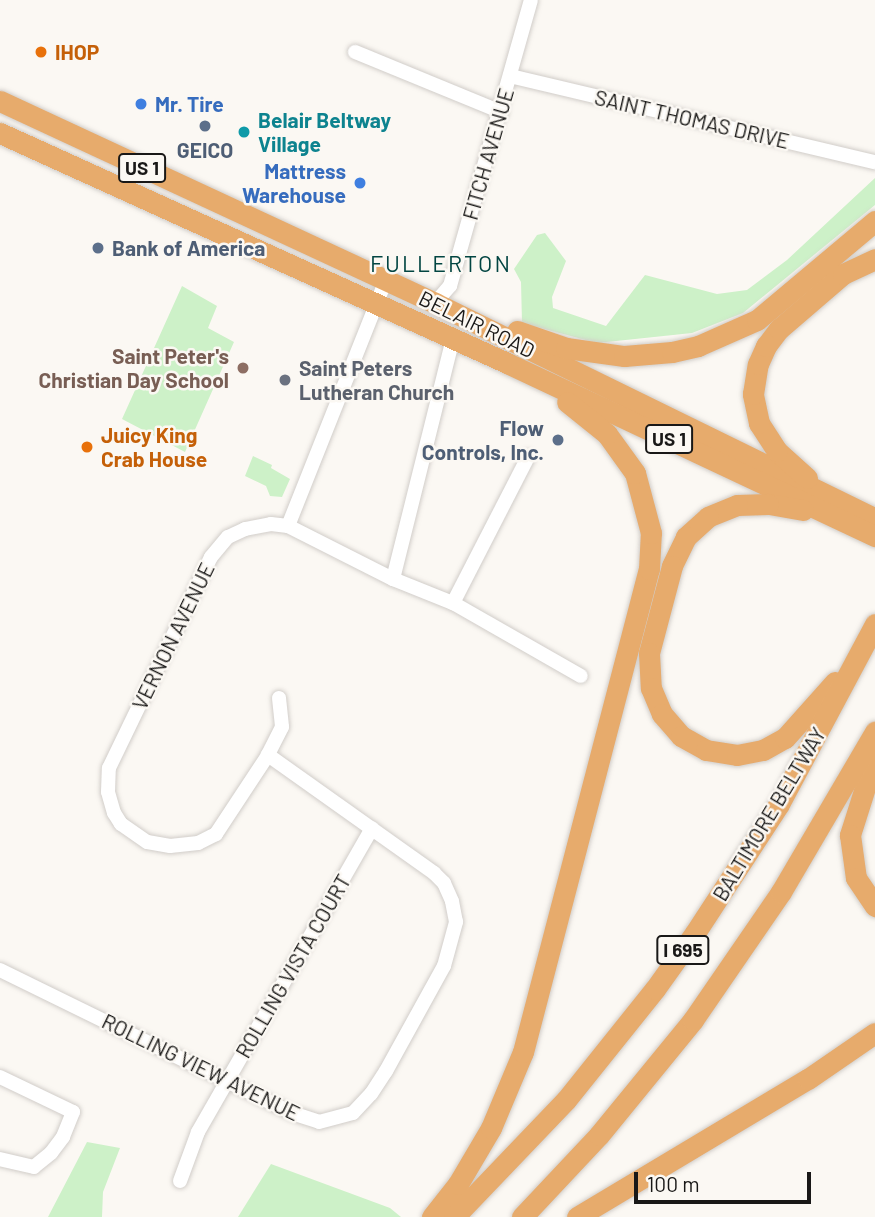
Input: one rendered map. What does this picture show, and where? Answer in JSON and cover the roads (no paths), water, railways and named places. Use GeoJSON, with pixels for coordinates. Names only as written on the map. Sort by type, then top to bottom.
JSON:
{"type":"FeatureCollection","features":[{"type":"Feature","properties":{"kind":"highway","name":"BELAIR ROAD"},"geometry":{"type":"LineString","coordinates":[[0,101],[435,303],[829,505],[875,536]]}},
{"type":"Feature","properties":{"kind":"highway","name":"BELAIR ROAD"},"geometry":{"type":"LineString","coordinates":[[0,133],[507,363],[829,505],[875,519]]}},
{"type":"Feature","properties":{"kind":"highway"},"geometry":{"type":"LineString","coordinates":[[435,303],[566,348],[624,356],[672,352],[718,338],[757,320],[875,222]]}},
{"type":"Feature","properties":{"kind":"highway"},"geometry":{"type":"LineString","coordinates":[[829,505],[767,438],[755,409],[754,378],[766,346],[779,329],[843,274],[875,259]]}},
{"type":"Feature","properties":{"kind":"highway"},"geometry":{"type":"LineString","coordinates":[[432,1217],[458,1184],[486,1137],[523,1052],[634,635],[651,552],[642,493],[623,454],[587,415],[507,363]]}},
{"type":"Feature","properties":{"kind":"highway"},"geometry":{"type":"LineString","coordinates":[[829,505],[753,503],[722,510],[695,527],[677,551],[671,566],[649,653],[651,688],[670,725],[692,744],[724,754],[750,754],[775,745],[795,730],[863,648]]}},
{"type":"Feature","properties":{"kind":"highway","name":"BALTIMORE BELTWAY"},"geometry":{"type":"LineString","coordinates":[[454,1217],[566,1100],[679,956],[779,803],[875,624]]}},
{"type":"Feature","properties":{"kind":"highway","name":"I 695"},"geometry":{"type":"LineString","coordinates":[[522,1217],[599,1135],[693,1020],[781,892],[875,732]]}},
{"type":"Feature","properties":{"kind":"highway"},"geometry":{"type":"LineString","coordinates":[[875,756],[853,817],[850,849],[856,878],[875,906]]}},
{"type":"Feature","properties":{"kind":"highway"},"geometry":{"type":"LineString","coordinates":[[577,1217],[808,1079],[875,1033]]}},
{"type":"Feature","properties":{"kind":"street","name":"FITCH AVENUE"},"geometry":{"type":"LineString","coordinates":[[435,303],[450,286],[531,0]]}},
{"type":"Feature","properties":{"kind":"street"},"geometry":{"type":"LineString","coordinates":[[355,52],[501,112]]}},
{"type":"Feature","properties":{"kind":"street","name":"SAINT THOMAS DRIVE"},"geometry":{"type":"LineString","coordinates":[[510,76],[875,162]]}},
{"type":"Feature","properties":{"kind":"street"},"geometry":{"type":"LineString","coordinates":[[288,526],[386,280]]}},
{"type":"Feature","properties":{"kind":"street"},"geometry":{"type":"LineString","coordinates":[[393,579],[453,339]]}},
{"type":"Feature","properties":{"kind":"street"},"geometry":{"type":"LineString","coordinates":[[453,603],[528,457]]}},
{"type":"Feature","properties":{"kind":"street","name":"VERNON AVENUE"},"geometry":{"type":"LineString","coordinates":[[279,698],[282,727],[268,755],[222,827],[205,841],[181,847],[147,842],[129,831],[114,813],[108,792],[109,768],[211,557],[228,537],[245,529],[271,524],[288,526],[393,579],[453,603],[580,676]]}},
{"type":"Feature","properties":{"kind":"street","name":"ROLLING VIEW AVENUE"},"geometry":{"type":"LineString","coordinates":[[0,970],[292,1113],[319,1122],[348,1116],[359,1107],[392,1061],[444,967],[456,922],[444,883],[372,828],[268,755]]}},
{"type":"Feature","properties":{"kind":"street","name":"ROLLING VISTA COURT"},"geometry":{"type":"LineString","coordinates":[[180,1181],[198,1132],[372,828]]}},
{"type":"Feature","properties":{"kind":"street"},"geometry":{"type":"LineString","coordinates":[[0,1077],[74,1112],[63,1137],[51,1153],[34,1167],[0,1159]]}},
{"type":"Feature","properties":{"kind":"place","name":"IHOP"},"geometry":{"type":"Point","coordinates":[41,52]}},
{"type":"Feature","properties":{"kind":"place","name":"Mr. Tire"},"geometry":{"type":"Point","coordinates":[141,104]}},
{"type":"Feature","properties":{"kind":"place","name":"GEICO"},"geometry":{"type":"Point","coordinates":[205,126]}},
{"type":"Feature","properties":{"kind":"place","name":"Belair Beltway Village"},"geometry":{"type":"Point","coordinates":[244,132]}},
{"type":"Feature","properties":{"kind":"place","name":"Mattress Warehouse"},"geometry":{"type":"Point","coordinates":[360,183]}},
{"type":"Feature","properties":{"kind":"place","name":"Bank of America"},"geometry":{"type":"Point","coordinates":[98,248]}},
{"type":"Feature","properties":{"kind":"place","name":"Saint Peter's Christian Day School"},"geometry":{"type":"Point","coordinates":[243,368]}},
{"type":"Feature","properties":{"kind":"place","name":"Saint Peters Lutheran Church"},"geometry":{"type":"Point","coordinates":[285,380]}},
{"type":"Feature","properties":{"kind":"place","name":"Flow Controls, Inc."},"geometry":{"type":"Point","coordinates":[558,440]}},
{"type":"Feature","properties":{"kind":"place","name":"Juicy King Crab House"},"geometry":{"type":"Point","coordinates":[87,447]}},
{"type":"Feature","properties":{"kind":"district","name":"FULLERTON"},"geometry":{"type":"Point","coordinates":[441,263]}}]}
